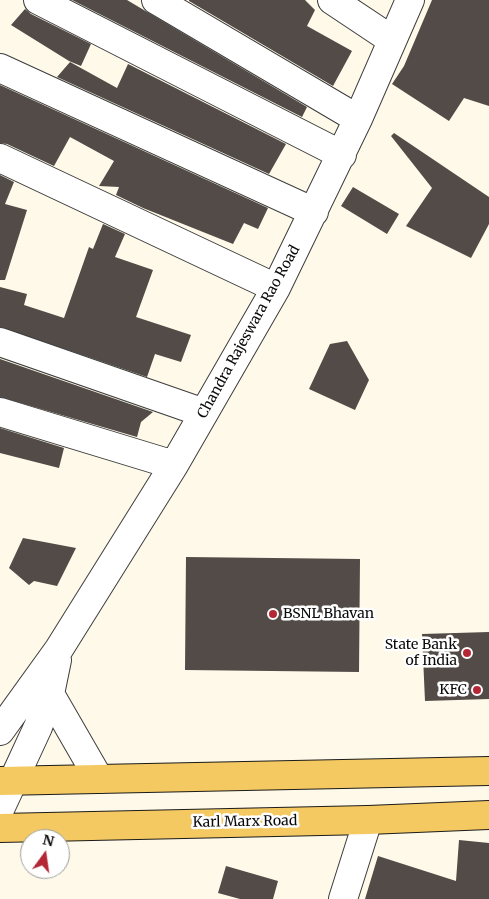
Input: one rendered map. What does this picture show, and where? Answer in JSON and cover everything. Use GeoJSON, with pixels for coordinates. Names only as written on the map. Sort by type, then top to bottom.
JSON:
{"type":"FeatureCollection","features":[{"type":"Feature","properties":{"kind":"main road"},"geometry":{"type":"LineString","coordinates":[[7,781],[489,771]]}},
{"type":"Feature","properties":{"kind":"main road","name":"Karl Marx Road"},"geometry":{"type":"LineString","coordinates":[[0,828],[368,820],[489,815]]}},
{"type":"Feature","properties":{"kind":"street"},"geometry":{"type":"LineString","coordinates":[[38,0],[342,155]]}},
{"type":"Feature","properties":{"kind":"street"},"geometry":{"type":"LineString","coordinates":[[156,0],[358,119]]}},
{"type":"Feature","properties":{"kind":"street"},"geometry":{"type":"LineString","coordinates":[[332,0],[392,40]]}},
{"type":"Feature","properties":{"kind":"street","name":"Chandra Rajeswara Rao Road"},"geometry":{"type":"LineString","coordinates":[[0,731],[59,649],[174,465],[276,288],[342,155],[410,0]]}},
{"type":"Feature","properties":{"kind":"street"},"geometry":{"type":"LineString","coordinates":[[0,68],[314,212]]}},
{"type":"Feature","properties":{"kind":"street"},"geometry":{"type":"LineString","coordinates":[[0,158],[276,288]]}},
{"type":"Feature","properties":{"kind":"street"},"geometry":{"type":"LineString","coordinates":[[0,342],[204,413]]}},
{"type":"Feature","properties":{"kind":"street"},"geometry":{"type":"LineString","coordinates":[[0,412],[174,465]]}},
{"type":"Feature","properties":{"kind":"street"},"geometry":{"type":"LineString","coordinates":[[0,809],[7,781],[35,735],[50,694],[59,649]]}},
{"type":"Feature","properties":{"kind":"street"},"geometry":{"type":"LineString","coordinates":[[50,694],[99,779]]}},
{"type":"Feature","properties":{"kind":"street"},"geometry":{"type":"LineString","coordinates":[[343,899],[368,820]]}},
{"type":"Feature","properties":{"kind":"building"},"geometry":{"type":"Polygon","coordinates":[[[72,0],[127,0],[307,107],[302,117],[72,0]]]}},
{"type":"Feature","properties":{"kind":"building"},"geometry":{"type":"Polygon","coordinates":[[[189,0],[305,0],[315,10],[307,26],[352,51],[333,86],[189,0]]]}},
{"type":"Feature","properties":{"kind":"building"},"geometry":{"type":"Polygon","coordinates":[[[432,0],[489,0],[489,106],[464,98],[449,121],[392,84],[404,66],[432,0]]]}},
{"type":"Feature","properties":{"kind":"building"},"geometry":{"type":"Polygon","coordinates":[[[25,9],[31,14],[91,44],[81,66],[69,61],[11,25],[25,9]]]}},
{"type":"Feature","properties":{"kind":"building"},"geometry":{"type":"Polygon","coordinates":[[[70,62],[117,88],[128,64],[286,144],[269,174],[57,77],[70,62]]]}},
{"type":"Feature","properties":{"kind":"building"},"geometry":{"type":"Polygon","coordinates":[[[0,85],[268,208],[258,229],[244,223],[233,244],[143,208],[116,195],[119,187],[99,186],[114,161],[70,137],[54,166],[7,144],[0,143],[0,85]]]}},
{"type":"Feature","properties":{"kind":"building"},"geometry":{"type":"Polygon","coordinates":[[[394,133],[489,197],[489,224],[471,258],[406,226],[432,188],[391,136],[394,133]]]}},
{"type":"Feature","properties":{"kind":"building"},"geometry":{"type":"Polygon","coordinates":[[[0,175],[14,182],[5,204],[27,210],[5,280],[0,280],[0,175]]]}},
{"type":"Feature","properties":{"kind":"building"},"geometry":{"type":"Polygon","coordinates":[[[353,187],[399,214],[387,234],[341,206],[353,187]]]}},
{"type":"Feature","properties":{"kind":"building"},"geometry":{"type":"Polygon","coordinates":[[[103,224],[125,234],[115,257],[153,270],[136,317],[191,335],[181,362],[155,354],[147,377],[0,327],[0,287],[27,294],[24,305],[64,318],[89,247],[93,249],[103,224]]]}},
{"type":"Feature","properties":{"kind":"building"},"geometry":{"type":"Polygon","coordinates":[[[347,341],[369,380],[355,410],[309,389],[330,344],[347,341]]]}},
{"type":"Feature","properties":{"kind":"building"},"geometry":{"type":"Polygon","coordinates":[[[0,359],[153,412],[141,422],[137,437],[0,397],[0,359]]]}},
{"type":"Feature","properties":{"kind":"building"},"geometry":{"type":"Polygon","coordinates":[[[0,428],[64,448],[59,468],[0,453],[0,428]]]}},
{"type":"Feature","properties":{"kind":"building"},"geometry":{"type":"Polygon","coordinates":[[[23,538],[76,548],[57,586],[34,581],[29,585],[9,568],[23,538]]]}},
{"type":"Feature","properties":{"kind":"building","name":"BSNL Bhavan"},"geometry":{"type":"Polygon","coordinates":[[[186,557],[360,559],[359,672],[185,670],[186,557]]]}},
{"type":"Feature","properties":{"kind":"building"},"geometry":{"type":"Polygon","coordinates":[[[489,632],[489,699],[425,701],[422,634],[489,632]]]}},
{"type":"Feature","properties":{"kind":"building"},"geometry":{"type":"Polygon","coordinates":[[[459,840],[489,843],[489,899],[365,899],[378,856],[456,881],[459,840]]]}},
{"type":"Feature","properties":{"kind":"building"},"geometry":{"type":"Polygon","coordinates":[[[226,866],[278,881],[273,899],[240,899],[218,893],[226,866]]]}},
{"type":"Feature","properties":{"kind":"place","name":"BSNL Bhavan"},"geometry":{"type":"Point","coordinates":[273,614]}},
{"type":"Feature","properties":{"kind":"place","name":"State Bank of India"},"geometry":{"type":"Point","coordinates":[467,653]}},
{"type":"Feature","properties":{"kind":"place","name":"KFC"},"geometry":{"type":"Point","coordinates":[477,690]}}]}
